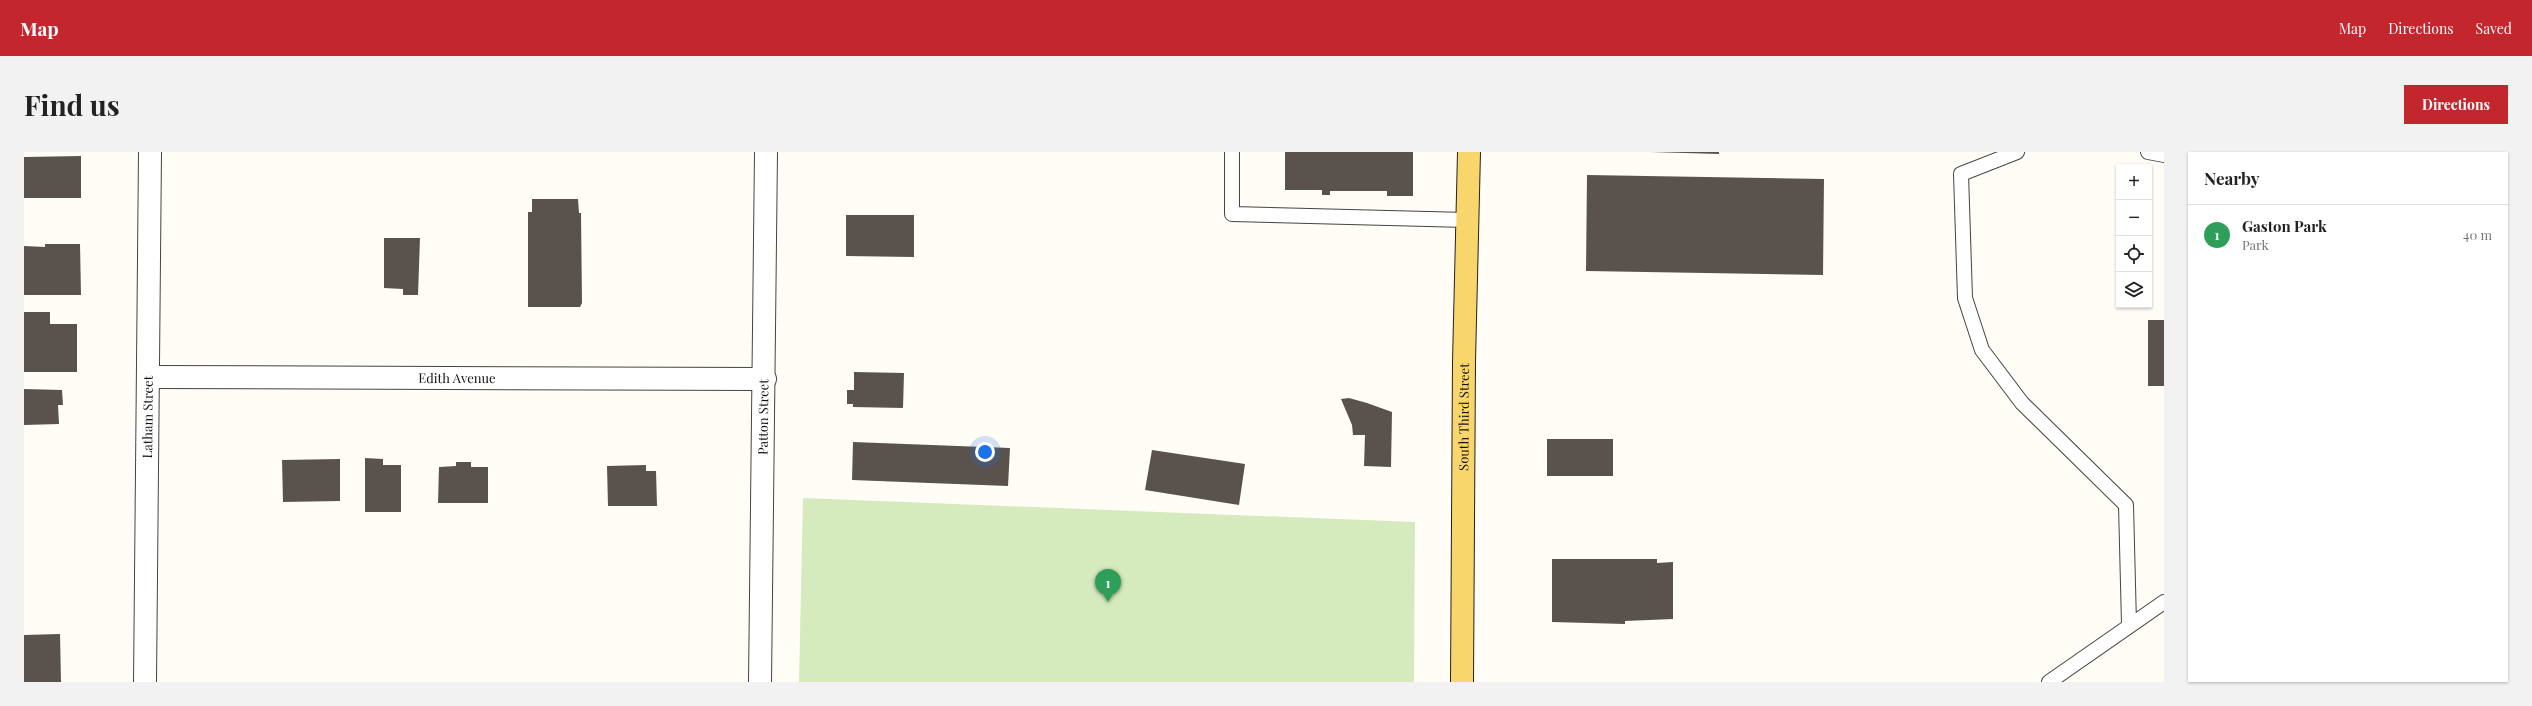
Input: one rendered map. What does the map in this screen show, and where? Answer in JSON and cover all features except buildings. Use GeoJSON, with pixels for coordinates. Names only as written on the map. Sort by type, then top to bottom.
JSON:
{"type":"FeatureCollection","features":[{"type":"Feature","properties":{"kind":"main road","name":"South Third Street"},"geometry":{"type":"LineString","coordinates":[[1462,682],[1464,370],[1469,152]]}},
{"type":"Feature","properties":{"kind":"street","name":"Latham Street"},"geometry":{"type":"LineString","coordinates":[[145,682],[150,152]]}},
{"type":"Feature","properties":{"kind":"street","name":"Patton Street"},"geometry":{"type":"LineString","coordinates":[[760,682],[765,379],[766,152]]}},
{"type":"Feature","properties":{"kind":"street","name":"Edith Avenue"},"geometry":{"type":"LineString","coordinates":[[148,377],[765,379]]}},
{"type":"Feature","properties":{"kind":"lane"},"geometry":{"type":"LineString","coordinates":[[1232,152],[1232,214],[1468,220]]}},
{"type":"Feature","properties":{"kind":"lane"},"geometry":{"type":"LineString","coordinates":[[2017,152],[1961,174],[1965,298],[1982,350],[2022,403],[2126,506],[2129,624]]}},
{"type":"Feature","properties":{"kind":"lane"},"geometry":{"type":"LineString","coordinates":[[2148,152],[2164,155]]}},
{"type":"Feature","properties":{"kind":"lane"},"geometry":{"type":"LineString","coordinates":[[2049,682],[2129,624],[2164,602]]}},
{"type":"Feature","properties":{"kind":"green space"},"geometry":{"type":"Polygon","coordinates":[[[803,498],[1415,522],[1414,682],[799,682],[803,498]]]}},
{"type":"Feature","properties":{"kind":"place","name":"Gaston Park"},"geometry":{"type":"Point","coordinates":[1108,602]}}]}
